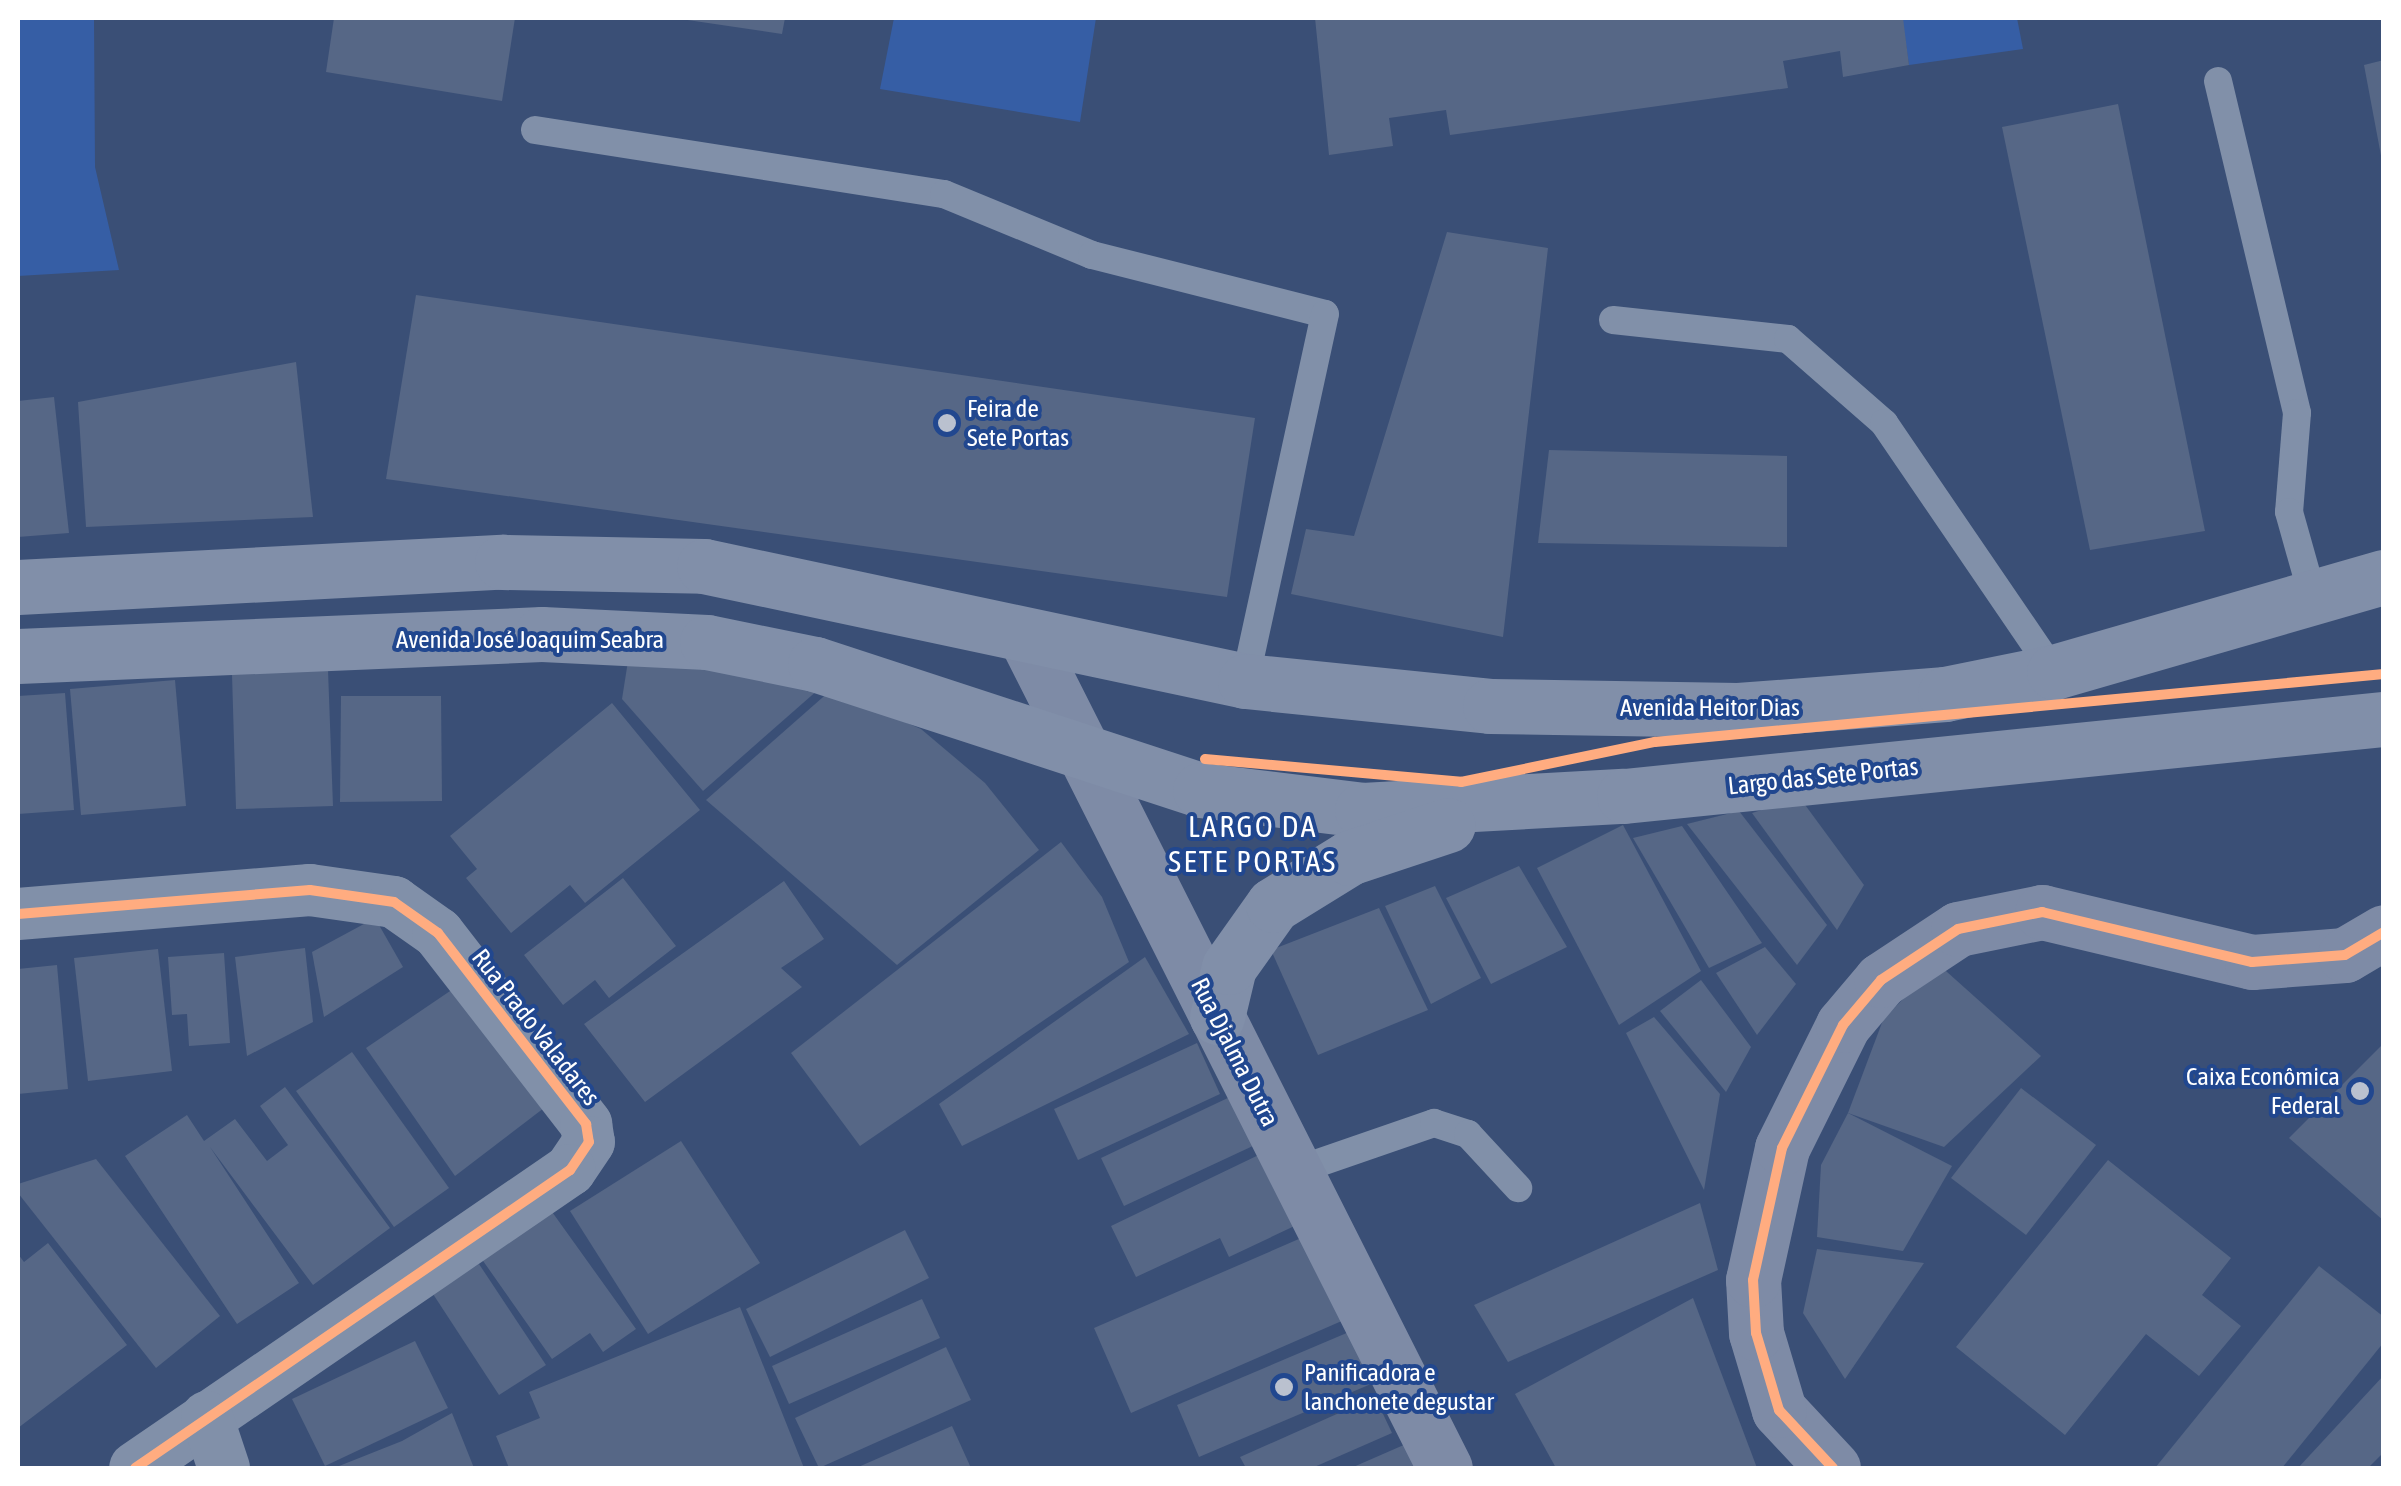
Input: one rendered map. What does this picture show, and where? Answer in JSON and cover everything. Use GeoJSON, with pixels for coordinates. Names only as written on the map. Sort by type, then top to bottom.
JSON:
{"type":"FeatureCollection","features":[{"type":"Feature","properties":{"kind":"main road"},"geometry":{"type":"LineString","coordinates":[[18,587],[502,562],[704,566],[1025,636]]}},
{"type":"Feature","properties":{"kind":"main road","name":"Avenida Heitor Dias"},"geometry":{"type":"LineString","coordinates":[[1025,636],[1245,681],[1490,706],[1738,710],[1945,694],[2054,672],[2314,601],[2384,577]]}},
{"type":"Feature","properties":{"kind":"main road","name":"Avenida José Joaquim Seabra"},"geometry":{"type":"LineString","coordinates":[[18,656],[630,634],[815,664],[1085,758]]}},
{"type":"Feature","properties":{"kind":"main road","name":"Largo das Sete Portas"},"geometry":{"type":"LineString","coordinates":[[1085,758],[1261,800],[1500,807],[2384,719]]}},
{"type":"Feature","properties":{"kind":"main road"},"geometry":{"type":"LineString","coordinates":[[1217,1017],[1229,967],[1273,905],[1349,858],[1500,807]]}},
{"type":"Feature","properties":{"kind":"street","name":"Rua Djalma Dutra"},"geometry":{"type":"LineString","coordinates":[[1025,636],[1445,1468]]}},
{"type":"Feature","properties":{"kind":"street","name":"Rua Prado Valadares"},"geometry":{"type":"LineString","coordinates":[[18,914],[310,890],[394,902],[438,933],[586,1124],[589,1142],[570,1170],[135,1468]]}},
{"type":"Feature","properties":{"kind":"street"},"geometry":{"type":"LineString","coordinates":[[1833,1468],[1780,1410],[1756,1333],[1754,1280],[1782,1148],[1843,1025],[1880,980],[1958,929],[2042,912],[2252,962],[2345,955],[2384,932]]}},
{"type":"Feature","properties":{"kind":"street"},"geometry":{"type":"LineString","coordinates":[[207,1418],[224,1468]]}},
{"type":"Feature","properties":{"kind":"lane"},"geometry":{"type":"LineString","coordinates":[[2218,82],[2297,413],[2289,512],[2314,601]]}},
{"type":"Feature","properties":{"kind":"lane"},"geometry":{"type":"LineString","coordinates":[[535,130],[944,194],[1092,255],[1326,314],[1245,681]]}},
{"type":"Feature","properties":{"kind":"lane"},"geometry":{"type":"LineString","coordinates":[[1613,320],[1788,339],[1884,423],[2054,672]]}},
{"type":"Feature","properties":{"kind":"lane"},"geometry":{"type":"LineString","coordinates":[[1295,1171],[1434,1123],[1468,1134],[1518,1188]]}},
{"type":"Feature","properties":{"kind":"shaded area"},"geometry":{"type":"Polygon","coordinates":[[[18,18],[94,18],[95,167],[119,270],[18,276],[18,18]]]}},
{"type":"Feature","properties":{"kind":"shaded area"},"geometry":{"type":"Polygon","coordinates":[[[894,18],[1096,18],[1080,122],[880,89],[894,18]]]}},
{"type":"Feature","properties":{"kind":"shaded area"},"geometry":{"type":"Polygon","coordinates":[[[1902,18],[2017,18],[2023,49],[1909,65],[1902,18]]]}},
{"type":"Feature","properties":{"kind":"building"},"geometry":{"type":"Polygon","coordinates":[[[334,18],[515,18],[502,101],[326,72],[334,18]]]}},
{"type":"Feature","properties":{"kind":"building"},"geometry":{"type":"Polygon","coordinates":[[[674,18],[785,18],[782,34],[674,18]]]}},
{"type":"Feature","properties":{"kind":"building"},"geometry":{"type":"Polygon","coordinates":[[[1315,18],[1903,18],[1909,65],[1843,77],[1840,51],[1783,61],[1788,88],[1450,135],[1446,110],[1389,118],[1393,146],[1329,155],[1315,18]]]}},
{"type":"Feature","properties":{"kind":"building"},"geometry":{"type":"Polygon","coordinates":[[[2384,60],[2384,160],[2382,161],[2364,65],[2384,60]]]}},
{"type":"Feature","properties":{"kind":"building"},"geometry":{"type":"Polygon","coordinates":[[[2118,104],[2205,531],[2090,550],[2002,127],[2118,104]]]}},
{"type":"Feature","properties":{"kind":"building"},"geometry":{"type":"Polygon","coordinates":[[[1447,232],[1548,248],[1503,637],[1291,594],[1306,529],[1354,536],[1447,232]]]}},
{"type":"Feature","properties":{"kind":"building"},"geometry":{"type":"Polygon","coordinates":[[[416,295],[1255,418],[1227,597],[386,479],[416,295]]]}},
{"type":"Feature","properties":{"kind":"building"},"geometry":{"type":"Polygon","coordinates":[[[296,362],[313,517],[86,527],[78,402],[296,362]]]}},
{"type":"Feature","properties":{"kind":"building"},"geometry":{"type":"Polygon","coordinates":[[[54,397],[69,533],[18,537],[18,401],[54,397]]]}},
{"type":"Feature","properties":{"kind":"building"},"geometry":{"type":"Polygon","coordinates":[[[1549,450],[1787,456],[1787,547],[1538,543],[1549,450]]]}},
{"type":"Feature","properties":{"kind":"building"},"geometry":{"type":"Polygon","coordinates":[[[631,642],[819,689],[703,791],[622,699],[631,642]]]}},
{"type":"Feature","properties":{"kind":"building"},"geometry":{"type":"Polygon","coordinates":[[[328,670],[333,806],[236,809],[232,674],[328,670]]]}},
{"type":"Feature","properties":{"kind":"building"},"geometry":{"type":"Polygon","coordinates":[[[175,680],[186,806],[81,815],[70,689],[175,680]]]}},
{"type":"Feature","properties":{"kind":"building"},"geometry":{"type":"Polygon","coordinates":[[[831,690],[921,729],[985,783],[1039,850],[897,965],[706,800],[831,690]]]}},
{"type":"Feature","properties":{"kind":"building"},"geometry":{"type":"Polygon","coordinates":[[[65,693],[74,810],[18,814],[18,696],[65,693]]]}},
{"type":"Feature","properties":{"kind":"building"},"geometry":{"type":"Polygon","coordinates":[[[341,696],[441,696],[442,801],[340,802],[341,696]]]}},
{"type":"Feature","properties":{"kind":"building"},"geometry":{"type":"Polygon","coordinates":[[[612,703],[700,810],[585,903],[570,885],[511,933],[466,878],[477,869],[450,836],[612,703]]]}},
{"type":"Feature","properties":{"kind":"building"},"geometry":{"type":"Polygon","coordinates":[[[1800,798],[1864,885],[1837,930],[1752,813],[1800,798]]]}},
{"type":"Feature","properties":{"kind":"building"},"geometry":{"type":"Polygon","coordinates":[[[1739,811],[1827,925],[1797,965],[1687,824],[1739,811]]]}},
{"type":"Feature","properties":{"kind":"building"},"geometry":{"type":"Polygon","coordinates":[[[1623,825],[1701,971],[1619,1025],[1537,868],[1623,825]]]}},
{"type":"Feature","properties":{"kind":"building"},"geometry":{"type":"Polygon","coordinates":[[[1682,826],[1762,943],[1709,968],[1633,838],[1682,826]]]}},
{"type":"Feature","properties":{"kind":"building"},"geometry":{"type":"Polygon","coordinates":[[[1061,842],[1102,897],[1129,962],[860,1146],[791,1053],[1061,842]]]}},
{"type":"Feature","properties":{"kind":"building"},"geometry":{"type":"Polygon","coordinates":[[[1519,866],[1567,947],[1491,984],[1446,898],[1519,866]]]}},
{"type":"Feature","properties":{"kind":"building"},"geometry":{"type":"Polygon","coordinates":[[[623,878],[676,946],[609,998],[595,980],[563,1005],[524,955],[623,878]]]}},
{"type":"Feature","properties":{"kind":"building"},"geometry":{"type":"Polygon","coordinates":[[[784,881],[824,939],[781,968],[802,987],[645,1102],[584,1024],[784,881]]]}},
{"type":"Feature","properties":{"kind":"building"},"geometry":{"type":"Polygon","coordinates":[[[1435,886],[1481,978],[1431,1004],[1385,906],[1435,886]]]}},
{"type":"Feature","properties":{"kind":"building"},"geometry":{"type":"Polygon","coordinates":[[[1379,908],[1428,1010],[1318,1055],[1271,950],[1379,908]]]}},
{"type":"Feature","properties":{"kind":"building"},"geometry":{"type":"Polygon","coordinates":[[[375,918],[403,967],[324,1017],[312,952],[375,918]]]}},
{"type":"Feature","properties":{"kind":"building"},"geometry":{"type":"Polygon","coordinates":[[[1765,947],[1796,984],[1757,1035],[1716,973],[1765,947]]]}},
{"type":"Feature","properties":{"kind":"building"},"geometry":{"type":"Polygon","coordinates":[[[305,948],[313,1022],[247,1056],[235,957],[305,948]]]}},
{"type":"Feature","properties":{"kind":"building"},"geometry":{"type":"Polygon","coordinates":[[[158,949],[172,1071],[88,1081],[74,958],[158,949]]]}},
{"type":"Feature","properties":{"kind":"building"},"geometry":{"type":"Polygon","coordinates":[[[224,953],[230,1043],[189,1046],[187,1014],[172,1015],[168,957],[224,953]]]}},
{"type":"Feature","properties":{"kind":"building"},"geometry":{"type":"Polygon","coordinates":[[[1145,957],[1189,1034],[962,1146],[939,1104],[1145,957]]]}},
{"type":"Feature","properties":{"kind":"building"},"geometry":{"type":"Polygon","coordinates":[[[1937,963],[2041,1056],[1944,1147],[1848,1113],[1883,1020],[1937,963]]]}},
{"type":"Feature","properties":{"kind":"building"},"geometry":{"type":"Polygon","coordinates":[[[57,965],[68,1089],[18,1094],[18,969],[57,965]]]}},
{"type":"Feature","properties":{"kind":"building"},"geometry":{"type":"Polygon","coordinates":[[[1701,980],[1751,1047],[1726,1092],[1660,1011],[1701,980]]]}},
{"type":"Feature","properties":{"kind":"building"},"geometry":{"type":"Polygon","coordinates":[[[456,987],[544,1108],[455,1176],[366,1048],[456,987]]]}},
{"type":"Feature","properties":{"kind":"building"},"geometry":{"type":"Polygon","coordinates":[[[1654,1017],[1720,1094],[1704,1190],[1626,1033],[1654,1017]]]}},
{"type":"Feature","properties":{"kind":"building"},"geometry":{"type":"Polygon","coordinates":[[[1197,1043],[1220,1094],[1078,1160],[1054,1109],[1197,1043]]]}},
{"type":"Feature","properties":{"kind":"building","name":"Caixa Econômica Federal"},"geometry":{"type":"Polygon","coordinates":[[[2384,1043],[2384,1221],[2289,1138],[2384,1043]]]}},
{"type":"Feature","properties":{"kind":"building"},"geometry":{"type":"Polygon","coordinates":[[[352,1052],[449,1188],[394,1227],[296,1091],[352,1052]]]}},
{"type":"Feature","properties":{"kind":"building"},"geometry":{"type":"Polygon","coordinates":[[[285,1087],[390,1228],[313,1285],[210,1147],[299,1283],[237,1324],[125,1156],[187,1115],[204,1141],[235,1119],[267,1161],[288,1145],[260,1106],[285,1087]]]}},
{"type":"Feature","properties":{"kind":"building"},"geometry":{"type":"Polygon","coordinates":[[[2021,1088],[2096,1145],[2026,1235],[1951,1178],[2021,1088]]]}},
{"type":"Feature","properties":{"kind":"building"},"geometry":{"type":"Polygon","coordinates":[[[1232,1096],[1255,1145],[1124,1206],[1101,1158],[1232,1096]]]}},
{"type":"Feature","properties":{"kind":"building"},"geometry":{"type":"Polygon","coordinates":[[[1848,1113],[1952,1166],[1903,1251],[1817,1237],[1821,1165],[1848,1113]]]}},
{"type":"Feature","properties":{"kind":"building"},"geometry":{"type":"Polygon","coordinates":[[[681,1141],[760,1263],[648,1334],[570,1211],[681,1141]]]}},
{"type":"Feature","properties":{"kind":"building"},"geometry":{"type":"Polygon","coordinates":[[[1269,1150],[1303,1222],[1229,1257],[1220,1238],[1136,1277],[1111,1226],[1269,1150]]]}},
{"type":"Feature","properties":{"kind":"building"},"geometry":{"type":"Polygon","coordinates":[[[96,1159],[220,1316],[156,1368],[18,1193],[18,1184],[96,1159]]]}},
{"type":"Feature","properties":{"kind":"building"},"geometry":{"type":"Polygon","coordinates":[[[2108,1160],[2231,1258],[2202,1295],[2241,1326],[2199,1376],[2146,1334],[2065,1435],[1956,1347],[2108,1160]]]}},
{"type":"Feature","properties":{"kind":"building"},"geometry":{"type":"Polygon","coordinates":[[[1700,1203],[1718,1270],[1508,1362],[1474,1305],[1700,1203]]]}},
{"type":"Feature","properties":{"kind":"building"},"geometry":{"type":"Polygon","coordinates":[[[550,1209],[636,1329],[603,1352],[590,1333],[552,1359],[481,1258],[550,1209]]]}},
{"type":"Feature","properties":{"kind":"building"},"geometry":{"type":"Polygon","coordinates":[[[905,1230],[929,1278],[770,1357],[746,1309],[905,1230]]]}},
{"type":"Feature","properties":{"kind":"building"},"geometry":{"type":"Polygon","coordinates":[[[1308,1235],[1344,1320],[1131,1413],[1094,1328],[1308,1235]]]}},
{"type":"Feature","properties":{"kind":"building"},"geometry":{"type":"Polygon","coordinates":[[[48,1243],[127,1345],[18,1428],[18,1254],[24,1262],[48,1243]]]}},
{"type":"Feature","properties":{"kind":"building"},"geometry":{"type":"Polygon","coordinates":[[[1817,1249],[1924,1263],[1845,1379],[1803,1313],[1817,1249]]]}},
{"type":"Feature","properties":{"kind":"building"},"geometry":{"type":"Polygon","coordinates":[[[479,1264],[546,1365],[499,1395],[433,1294],[479,1264]]]}},
{"type":"Feature","properties":{"kind":"building"},"geometry":{"type":"Polygon","coordinates":[[[2319,1266],[2384,1317],[2384,1342],[2282,1468],[2155,1468],[2319,1266]]]}},
{"type":"Feature","properties":{"kind":"building"},"geometry":{"type":"Polygon","coordinates":[[[1693,1298],[1757,1468],[1556,1468],[1515,1394],[1693,1298]]]}},
{"type":"Feature","properties":{"kind":"building"},"geometry":{"type":"Polygon","coordinates":[[[922,1299],[940,1338],[789,1404],[772,1366],[922,1299]]]}},
{"type":"Feature","properties":{"kind":"building"},"geometry":{"type":"Polygon","coordinates":[[[740,1307],[804,1468],[509,1468],[496,1436],[540,1418],[529,1392],[740,1307]]]}},
{"type":"Feature","properties":{"kind":"building"},"geometry":{"type":"Polygon","coordinates":[[[1349,1332],[1371,1384],[1199,1457],[1177,1405],[1349,1332]]]}},
{"type":"Feature","properties":{"kind":"building"},"geometry":{"type":"Polygon","coordinates":[[[415,1341],[448,1408],[325,1466],[292,1399],[415,1341]]]}},
{"type":"Feature","properties":{"kind":"building"},"geometry":{"type":"Polygon","coordinates":[[[946,1347],[971,1400],[819,1468],[795,1418],[946,1347]]]}},
{"type":"Feature","properties":{"kind":"building"},"geometry":{"type":"Polygon","coordinates":[[[2384,1375],[2384,1452],[2368,1468],[2298,1468],[2384,1375]]]}},
{"type":"Feature","properties":{"kind":"building"},"geometry":{"type":"Polygon","coordinates":[[[1375,1397],[1392,1433],[1312,1468],[1246,1468],[1240,1457],[1375,1397]]]}},
{"type":"Feature","properties":{"kind":"building"},"geometry":{"type":"Polygon","coordinates":[[[452,1413],[474,1468],[334,1468],[402,1441],[452,1413]]]}},
{"type":"Feature","properties":{"kind":"building"},"geometry":{"type":"Polygon","coordinates":[[[952,1426],[971,1468],[856,1468],[952,1426]]]}},
{"type":"Feature","properties":{"kind":"building"},"geometry":{"type":"Polygon","coordinates":[[[1406,1444],[1417,1468],[1351,1468],[1406,1444]]]}},
{"type":"Feature","properties":{"kind":"cycle path"},"geometry":{"type":"LineString","coordinates":[[1205,759],[1461,782],[1655,742],[2384,674]]}},
{"type":"Feature","properties":{"kind":"cycle path"},"geometry":{"type":"LineString","coordinates":[[18,914],[310,890],[394,902],[438,933],[586,1124],[589,1142],[570,1170],[135,1468]]}},
{"type":"Feature","properties":{"kind":"cycle path"},"geometry":{"type":"LineString","coordinates":[[1833,1468],[1779,1410],[1756,1333],[1753,1280],[1782,1148],[1843,1025],[1881,980],[1958,929],[2042,912],[2252,962],[2345,955],[2384,932]]}},
{"type":"Feature","properties":{"kind":"place","name":"Feira de Sete Portas"},"geometry":{"type":"Point","coordinates":[947,423]}},
{"type":"Feature","properties":{"kind":"place","name":"Caixa Econômica Federal"},"geometry":{"type":"Point","coordinates":[2360,1091]}},
{"type":"Feature","properties":{"kind":"place","name":"Panificadora e lanchonete degustar"},"geometry":{"type":"Point","coordinates":[1284,1387]}},
{"type":"Feature","properties":{"kind":"district","name":"LARGO DA SETE PORTAS"},"geometry":{"type":"Point","coordinates":[1253,843]}}]}
